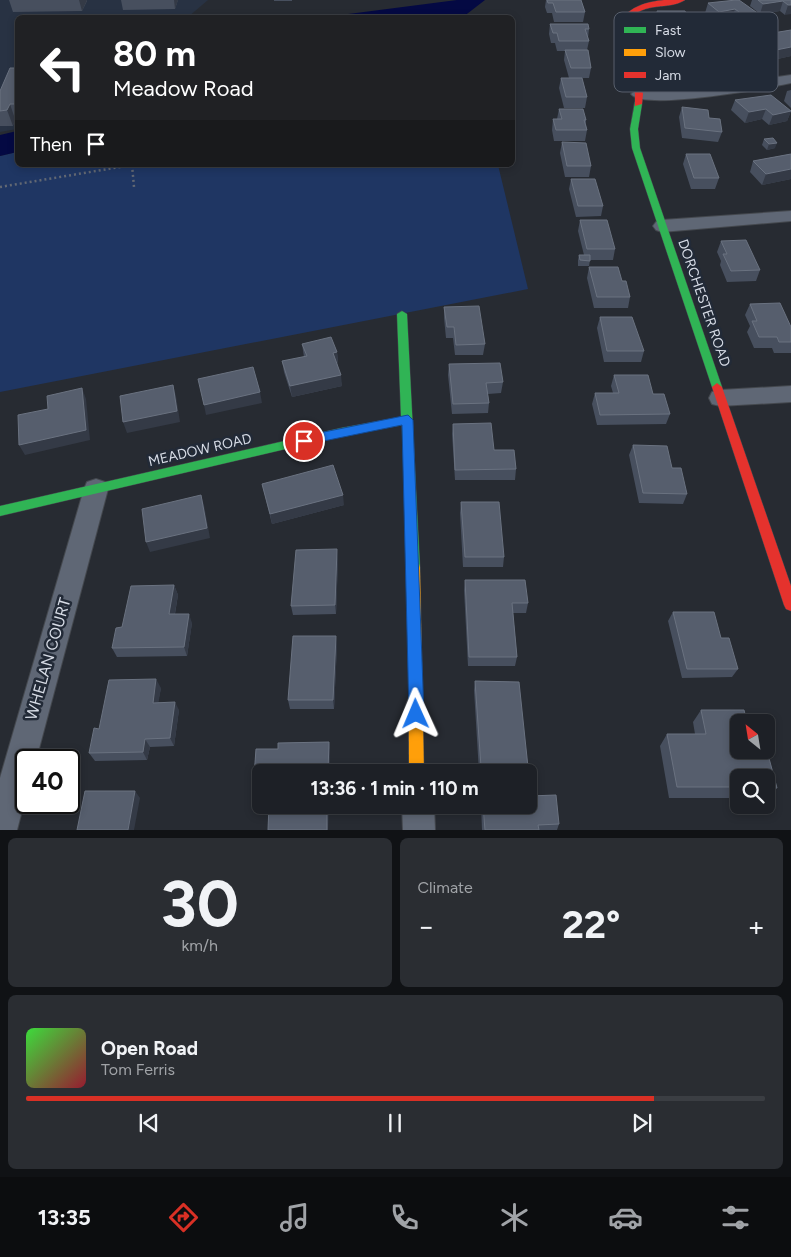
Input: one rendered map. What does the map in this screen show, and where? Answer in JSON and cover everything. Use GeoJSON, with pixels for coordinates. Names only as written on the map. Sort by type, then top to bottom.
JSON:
{"type":"FeatureCollection","features":[{"type":"Feature","properties":{"kind":"street","name":"DORCHESTER ROAD"},"geometry":{"type":"LineString","coordinates":[[629,12],[633,9],[682,0]]}},
{"type":"Feature","properties":{"kind":"street"},"geometry":{"type":"LineString","coordinates":[[778,82],[791,80]]}},
{"type":"Feature","properties":{"kind":"street"},"geometry":{"type":"LineString","coordinates":[[639,94],[666,96],[705,95],[722,92]]}},
{"type":"Feature","properties":{"kind":"street","name":"DORCHESTER ROAD"},"geometry":{"type":"LineString","coordinates":[[639,94],[634,129],[636,148],[791,605]]}},
{"type":"Feature","properties":{"kind":"street"},"geometry":{"type":"LineString","coordinates":[[662,226],[791,216]]}},
{"type":"Feature","properties":{"kind":"street"},"geometry":{"type":"LineString","coordinates":[[402,314],[408,420],[418,764]]}},
{"type":"Feature","properties":{"kind":"street"},"geometry":{"type":"LineString","coordinates":[[720,398],[791,394]]}},
{"type":"Feature","properties":{"kind":"street","name":"MEADOW ROAD"},"geometry":{"type":"LineString","coordinates":[[0,511],[341,432],[408,420]]}},
{"type":"Feature","properties":{"kind":"street","name":"WHELAN COURT"},"geometry":{"type":"LineString","coordinates":[[1,830],[96,489]]}},
{"type":"Feature","properties":{"kind":"street"},"geometry":{"type":"LineString","coordinates":[[418,814],[419,830]]}},
{"type":"Feature","properties":{"kind":"path"},"geometry":{"type":"LineString","coordinates":[[0,187],[120,167]]}},
{"type":"Feature","properties":{"kind":"path"},"geometry":{"type":"LineString","coordinates":[[132,167],[134,187]]}},
{"type":"Feature","properties":{"kind":"shaded area"},"geometry":{"type":"Polygon","coordinates":[[[0,0],[208,0],[190,15],[15,15],[15,129],[0,132],[0,0]]]}},
{"type":"Feature","properties":{"kind":"shaded area"},"geometry":{"type":"Polygon","coordinates":[[[457,0],[485,0],[466,15],[341,15],[457,0]]]}},
{"type":"Feature","properties":{"kind":"shaded area"},"geometry":{"type":"Polygon","coordinates":[[[15,131],[15,152],[0,156],[0,135],[15,131]]]}},
{"type":"Feature","properties":{"kind":"shaded area"},"geometry":{"type":"Polygon","coordinates":[[[15,152],[15,167],[498,167],[528,289],[0,392],[0,156],[15,152]]]}},
{"type":"Feature","properties":{"kind":"building"},"geometry":{"type":"Polygon","coordinates":[[[547,0],[581,0],[585,12],[556,12],[553,3],[548,3],[547,0]]]}},
{"type":"Feature","properties":{"kind":"building"},"geometry":{"type":"Polygon","coordinates":[[[739,0],[756,12],[739,12],[735,9],[719,12],[708,3],[739,0]]]}},
{"type":"Feature","properties":{"kind":"building"},"geometry":{"type":"Polygon","coordinates":[[[758,0],[791,0],[791,5],[783,1],[763,4],[758,0]]]}},
{"type":"Feature","properties":{"kind":"building"},"geometry":{"type":"Polygon","coordinates":[[[657,11],[686,12],[657,12],[657,11]]]}},
{"type":"Feature","properties":{"kind":"building"},"geometry":{"type":"Polygon","coordinates":[[[550,24],[588,24],[589,29],[585,29],[589,41],[559,41],[557,33],[553,33],[550,24]]]}},
{"type":"Feature","properties":{"kind":"building"},"geometry":{"type":"Polygon","coordinates":[[[791,30],[791,47],[778,50],[778,32],[791,30]]]}},
{"type":"Feature","properties":{"kind":"building"},"geometry":{"type":"Polygon","coordinates":[[[565,50],[588,50],[591,68],[571,68],[565,50]]]}},
{"type":"Feature","properties":{"kind":"building"},"geometry":{"type":"Polygon","coordinates":[[[10,68],[15,68],[15,104],[10,104],[7,110],[0,111],[0,91],[10,68]]]}},
{"type":"Feature","properties":{"kind":"building"},"geometry":{"type":"Polygon","coordinates":[[[561,78],[582,78],[587,97],[566,97],[561,78]]]}},
{"type":"Feature","properties":{"kind":"building"},"geometry":{"type":"Polygon","coordinates":[[[771,95],[791,111],[773,115],[766,109],[749,112],[735,100],[771,95]]]}},
{"type":"Feature","properties":{"kind":"building"},"geometry":{"type":"Polygon","coordinates":[[[682,107],[708,110],[709,118],[720,119],[722,132],[685,128],[682,107]]]}},
{"type":"Feature","properties":{"kind":"building"},"geometry":{"type":"Polygon","coordinates":[[[559,109],[583,109],[587,130],[556,130],[553,119],[562,119],[559,109]]]}},
{"type":"Feature","properties":{"kind":"building"},"geometry":{"type":"Polygon","coordinates":[[[773,138],[777,143],[769,144],[764,139],[773,138]]]}},
{"type":"Feature","properties":{"kind":"building"},"geometry":{"type":"Polygon","coordinates":[[[562,142],[586,143],[591,166],[567,166],[562,142]]]}},
{"type":"Feature","properties":{"kind":"building"},"geometry":{"type":"Polygon","coordinates":[[[686,154],[710,154],[719,178],[694,178],[686,154]]]}},
{"type":"Feature","properties":{"kind":"building"},"geometry":{"type":"Polygon","coordinates":[[[791,154],[791,169],[766,174],[753,161],[791,154]]]}},
{"type":"Feature","properties":{"kind":"building"},"geometry":{"type":"Polygon","coordinates":[[[571,179],[595,179],[603,206],[578,206],[571,179]]]}},
{"type":"Feature","properties":{"kind":"building"},"geometry":{"type":"Polygon","coordinates":[[[580,220],[607,220],[615,249],[587,249],[580,220]]]}},
{"type":"Feature","properties":{"kind":"building"},"geometry":{"type":"Polygon","coordinates":[[[746,240],[760,270],[731,271],[723,254],[727,254],[721,241],[746,240]]]}},
{"type":"Feature","properties":{"kind":"building"},"geometry":{"type":"Polygon","coordinates":[[[579,255],[590,255],[590,261],[580,260],[579,255]]]}},
{"type":"Feature","properties":{"kind":"building"},"geometry":{"type":"Polygon","coordinates":[[[589,267],[618,267],[622,281],[626,281],[630,297],[597,297],[589,267]]]}},
{"type":"Feature","properties":{"kind":"building"},"geometry":{"type":"Polygon","coordinates":[[[780,303],[791,327],[791,342],[779,342],[777,337],[759,337],[752,321],[757,321],[750,304],[780,303]]]}},
{"type":"Feature","properties":{"kind":"building"},"geometry":{"type":"Polygon","coordinates":[[[479,306],[485,344],[456,345],[454,327],[447,327],[444,307],[479,306]]]}},
{"type":"Feature","properties":{"kind":"building"},"geometry":{"type":"Polygon","coordinates":[[[600,317],[632,317],[644,351],[607,351],[600,317]]]}},
{"type":"Feature","properties":{"kind":"building"},"geometry":{"type":"Polygon","coordinates":[[[331,337],[337,352],[333,353],[341,375],[290,386],[282,361],[307,356],[302,344],[331,337]]]}},
{"type":"Feature","properties":{"kind":"building"},"geometry":{"type":"Polygon","coordinates":[[[500,363],[503,382],[486,383],[489,403],[453,404],[449,364],[500,363]]]}},
{"type":"Feature","properties":{"kind":"building"},"geometry":{"type":"Polygon","coordinates":[[[253,367],[260,392],[204,405],[198,379],[253,367]]]}},
{"type":"Feature","properties":{"kind":"building"},"geometry":{"type":"Polygon","coordinates":[[[614,375],[648,375],[653,394],[664,394],[670,414],[600,415],[595,393],[619,393],[614,375]]]}},
{"type":"Feature","properties":{"kind":"building"},"geometry":{"type":"Polygon","coordinates":[[[173,385],[177,411],[123,422],[120,396],[173,385]]]}},
{"type":"Feature","properties":{"kind":"building"},"geometry":{"type":"Polygon","coordinates":[[[82,388],[86,430],[19,445],[18,415],[48,409],[47,396],[82,388]]]}},
{"type":"Feature","properties":{"kind":"building"},"geometry":{"type":"Polygon","coordinates":[[[491,423],[494,450],[514,450],[516,469],[455,470],[453,424],[491,423]]]}},
{"type":"Feature","properties":{"kind":"building"},"geometry":{"type":"Polygon","coordinates":[[[633,445],[667,446],[672,468],[681,468],[687,494],[643,493],[633,445]]]}},
{"type":"Feature","properties":{"kind":"building"},"geometry":{"type":"Polygon","coordinates":[[[333,465],[343,495],[270,514],[262,484],[333,465]]]}},
{"type":"Feature","properties":{"kind":"building"},"geometry":{"type":"Polygon","coordinates":[[[201,495],[207,528],[146,542],[142,509],[201,495]]]}},
{"type":"Feature","properties":{"kind":"building"},"geometry":{"type":"Polygon","coordinates":[[[461,502],[499,502],[504,557],[465,557],[461,502]]]}},
{"type":"Feature","properties":{"kind":"building"},"geometry":{"type":"Polygon","coordinates":[[[337,549],[335,605],[291,606],[296,550],[337,549]]]}},
{"type":"Feature","properties":{"kind":"building"},"geometry":{"type":"Polygon","coordinates":[[[465,580],[525,580],[528,603],[512,603],[517,657],[469,657],[465,580]]]}},
{"type":"Feature","properties":{"kind":"building"},"geometry":{"type":"Polygon","coordinates":[[[174,585],[169,614],[189,614],[184,647],[112,648],[116,628],[122,627],[131,586],[174,585]]]}},
{"type":"Feature","properties":{"kind":"building"},"geometry":{"type":"Polygon","coordinates":[[[673,612],[714,612],[721,638],[729,638],[738,669],[687,669],[673,612]]]}},
{"type":"Feature","properties":{"kind":"building"},"geometry":{"type":"Polygon","coordinates":[[[293,636],[336,636],[333,700],[288,700],[293,636]]]}},
{"type":"Feature","properties":{"kind":"building"},"geometry":{"type":"Polygon","coordinates":[[[156,679],[153,703],[175,702],[170,738],[145,739],[143,752],[89,753],[94,728],[99,729],[109,680],[156,679]]]}},
{"type":"Feature","properties":{"kind":"building"},"geometry":{"type":"Polygon","coordinates":[[[475,681],[519,682],[528,764],[481,764],[475,681]]]}},
{"type":"Feature","properties":{"kind":"building"},"geometry":{"type":"Polygon","coordinates":[[[701,710],[744,710],[745,714],[730,714],[730,759],[769,759],[772,769],[730,769],[730,787],[677,787],[667,734],[706,734],[701,710]]]}},
{"type":"Feature","properties":{"kind":"building"},"geometry":{"type":"Polygon","coordinates":[[[329,742],[328,764],[255,764],[256,749],[278,749],[278,743],[329,742]]]}},
{"type":"Feature","properties":{"kind":"building"},"geometry":{"type":"Polygon","coordinates":[[[85,791],[135,791],[128,830],[77,830],[85,791]]]}},
{"type":"Feature","properties":{"kind":"building"},"geometry":{"type":"Polygon","coordinates":[[[556,795],[559,824],[538,825],[539,830],[485,830],[484,814],[537,814],[537,796],[556,795]]]}},
{"type":"Feature","properties":{"kind":"building"},"geometry":{"type":"Polygon","coordinates":[[[269,814],[327,814],[327,830],[268,830],[269,814]]]}},
{"type":"Feature","properties":{"kind":"traffic: fast"},"geometry":{"type":"LineString","coordinates":[[638,104],[634,129],[636,148],[717,387]]}},
{"type":"Feature","properties":{"kind":"traffic: fast"},"geometry":{"type":"LineString","coordinates":[[402,314],[414,568]]}},
{"type":"Feature","properties":{"kind":"traffic: fast"},"geometry":{"type":"LineString","coordinates":[[0,511],[341,432],[408,420]]}},
{"type":"Feature","properties":{"kind":"traffic: slow"},"geometry":{"type":"LineString","coordinates":[[414,568],[417,764]]}},
{"type":"Feature","properties":{"kind":"traffic: jam"},"geometry":{"type":"LineString","coordinates":[[632,12],[650,4],[682,0]]}},
{"type":"Feature","properties":{"kind":"traffic: jam"},"geometry":{"type":"LineString","coordinates":[[638,104],[639,92]]}},
{"type":"Feature","properties":{"kind":"traffic: jam"},"geometry":{"type":"LineString","coordinates":[[717,387],[791,605]]}},
{"type":"Feature","properties":{"kind":"route"},"geometry":{"type":"LineString","coordinates":[[304,441],[408,420],[414,579],[416,714]]}}]}
